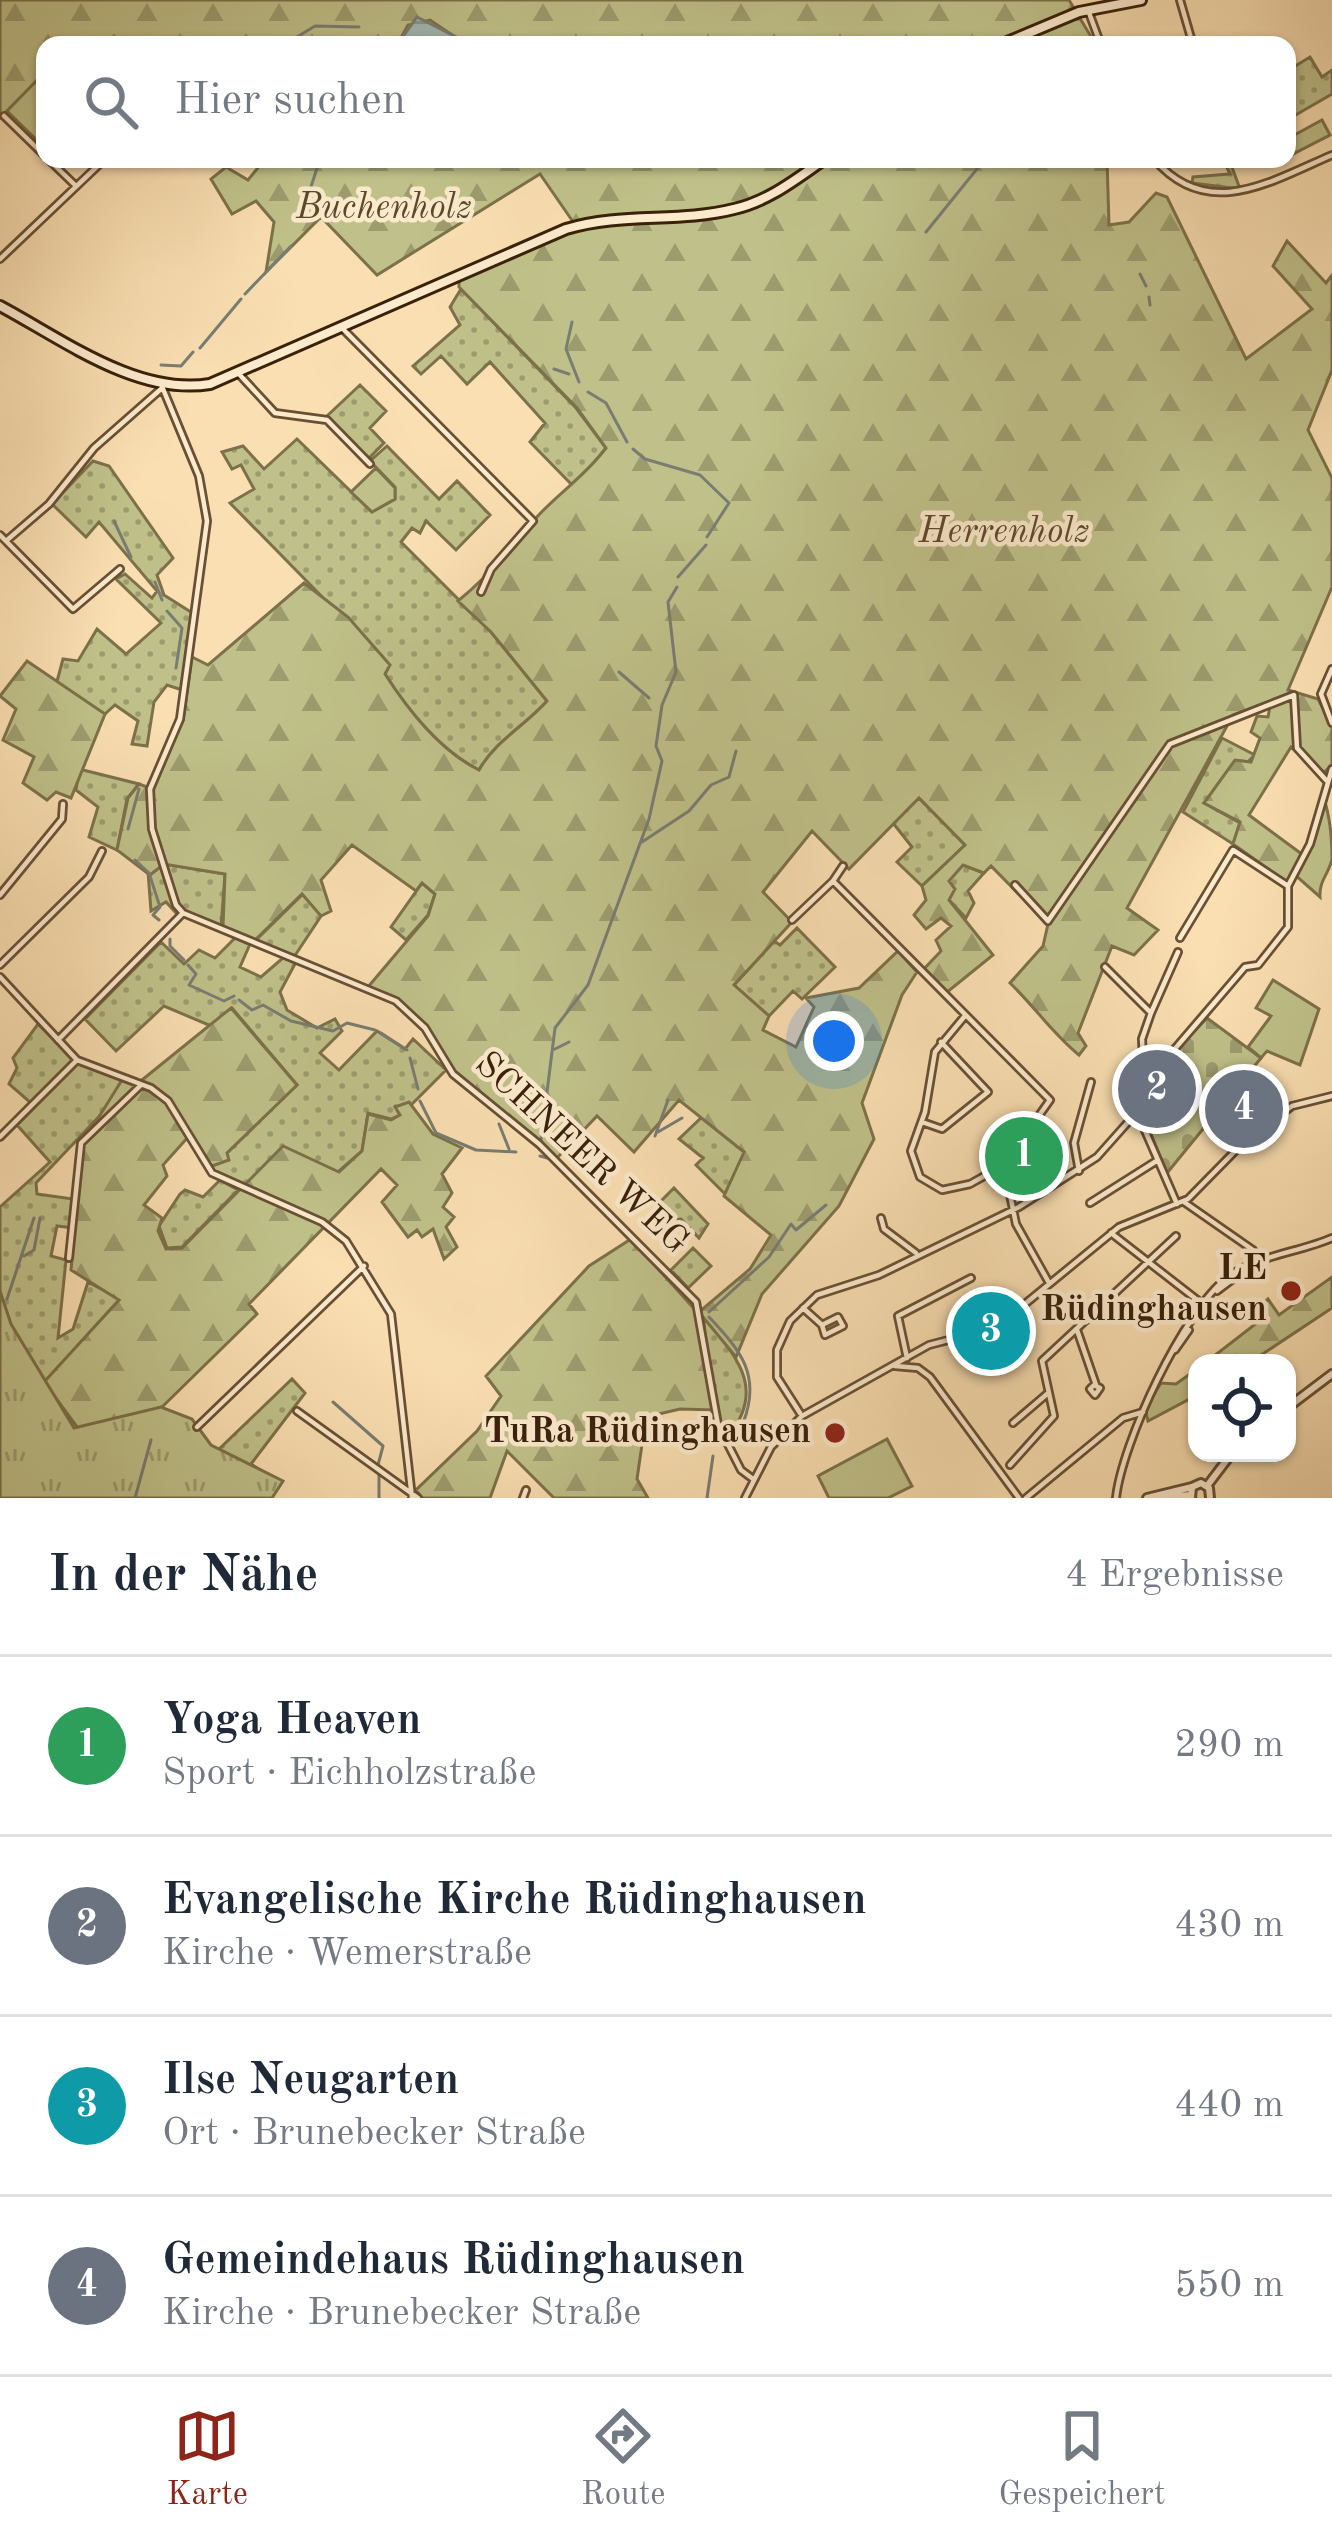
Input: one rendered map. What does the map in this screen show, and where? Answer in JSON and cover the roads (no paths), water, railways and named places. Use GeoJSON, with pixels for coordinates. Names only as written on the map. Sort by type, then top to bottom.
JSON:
{"type":"FeatureCollection","features":[{"type":"Feature","properties":{"kind":"main road"},"geometry":{"type":"LineString","coordinates":[[1022,36],[1084,11],[1141,0]]}},
{"type":"Feature","properties":{"kind":"main road"},"geometry":{"type":"LineString","coordinates":[[0,306],[161,387],[202,385],[239,374],[566,229],[609,219],[734,209],[761,201],[811,168]]}},
{"type":"Feature","properties":{"kind":"street"},"geometry":{"type":"LineString","coordinates":[[1180,0],[1190,36]]}},
{"type":"Feature","properties":{"kind":"street"},"geometry":{"type":"LineString","coordinates":[[1084,11],[1096,36]]}},
{"type":"Feature","properties":{"kind":"street"},"geometry":{"type":"LineString","coordinates":[[4,116],[36,148]]}},
{"type":"Feature","properties":{"kind":"street"},"geometry":{"type":"LineString","coordinates":[[1165,168],[1189,187],[1232,194],[1262,187],[1332,155]]}},
{"type":"Feature","properties":{"kind":"street"},"geometry":{"type":"LineString","coordinates":[[57,168],[76,186]]}},
{"type":"Feature","properties":{"kind":"street"},"geometry":{"type":"LineString","coordinates":[[0,259],[95,168]]}},
{"type":"Feature","properties":{"kind":"street"},"geometry":{"type":"LineString","coordinates":[[342,328],[533,521],[491,569],[481,592]]}},
{"type":"Feature","properties":{"kind":"street"},"geometry":{"type":"LineString","coordinates":[[239,374],[274,412],[327,420],[370,464]]}},
{"type":"Feature","properties":{"kind":"street"},"geometry":{"type":"LineString","coordinates":[[58,1040],[183,913],[170,890],[152,829],[149,789],[180,719],[207,521],[199,476],[161,387],[37,516],[3,538],[75,610],[120,569]]}},
{"type":"Feature","properties":{"kind":"street"},"geometry":{"type":"LineString","coordinates":[[1332,669],[1321,694],[1332,723]]}},
{"type":"Feature","properties":{"kind":"street"},"geometry":{"type":"LineString","coordinates":[[1015,885],[1048,921],[1170,744],[1244,711],[1294,695],[1297,748],[1326,780]]}},
{"type":"Feature","properties":{"kind":"street"},"geometry":{"type":"LineString","coordinates":[[1260,1264],[1253,1250],[1180,1203],[1137,1112],[1137,1094],[1144,1080],[1245,967],[1258,968],[1288,927],[1288,886],[1320,817],[1332,769]]}},
{"type":"Feature","properties":{"kind":"street"},"geometry":{"type":"LineString","coordinates":[[0,895],[62,819],[63,804]]}},
{"type":"Feature","properties":{"kind":"street"},"geometry":{"type":"LineString","coordinates":[[1180,938],[1233,850],[1288,886]]}},
{"type":"Feature","properties":{"kind":"street"},"geometry":{"type":"LineString","coordinates":[[0,964],[89,877],[102,851]]}},
{"type":"Feature","properties":{"kind":"street"},"geometry":{"type":"LineString","coordinates":[[792,920],[843,866]]}},
{"type":"Feature","properties":{"kind":"street"},"geometry":{"type":"LineString","coordinates":[[833,881],[966,1016],[1051,1103],[1004,1165],[970,1184],[934,1188],[915,1170],[910,1157],[940,1042],[966,1016]]}},
{"type":"Feature","properties":{"kind":"street","name":"SCHNEER WEG"},"geometry":{"type":"LineString","coordinates":[[183,913],[396,1001],[425,1028],[453,1074],[539,1144],[696,1302],[718,1425],[741,1470],[753,1479]]}},
{"type":"Feature","properties":{"kind":"street"},"geometry":{"type":"LineString","coordinates":[[1144,1080],[1142,1039],[1178,952]]}},
{"type":"Feature","properties":{"kind":"street"},"geometry":{"type":"LineString","coordinates":[[1105,967],[1151,1013]]}},
{"type":"Feature","properties":{"kind":"street"},"geometry":{"type":"LineString","coordinates":[[0,977],[77,1060],[141,1084],[168,1101],[212,1173],[322,1222],[364,1266],[393,1321],[414,1496]]}},
{"type":"Feature","properties":{"kind":"street"},"geometry":{"type":"LineString","coordinates":[[922,1122],[942,1129],[988,1092],[940,1042]]}},
{"type":"Feature","properties":{"kind":"street"},"geometry":{"type":"LineString","coordinates":[[0,1137],[77,1060]]}},
{"type":"Feature","properties":{"kind":"street"},"geometry":{"type":"LineString","coordinates":[[1079,1171],[1074,1143],[1090,1082]]}},
{"type":"Feature","properties":{"kind":"street"},"geometry":{"type":"LineString","coordinates":[[69,1258],[81,1144],[141,1084]]}},
{"type":"Feature","properties":{"kind":"street"},"geometry":{"type":"LineString","coordinates":[[745,1498],[776,1440],[802,1416],[907,1358],[996,1324],[1112,1233],[1180,1203],[1242,1144],[1292,1106],[1332,1096]]}},
{"type":"Feature","properties":{"kind":"street"},"geometry":{"type":"LineString","coordinates":[[802,1416],[782,1389],[775,1363],[782,1335],[803,1308],[827,1288],[869,1279],[1079,1171],[1137,1112]]}},
{"type":"Feature","properties":{"kind":"street"},"geometry":{"type":"LineString","coordinates":[[1090,1203],[1158,1160]]}},
{"type":"Feature","properties":{"kind":"street"},"geometry":{"type":"LineString","coordinates":[[1004,1165],[1012,1208],[1048,1282]]}},
{"type":"Feature","properties":{"kind":"street"},"geometry":{"type":"LineString","coordinates":[[881,1218],[884,1228],[916,1253]]}},
{"type":"Feature","properties":{"kind":"street"},"geometry":{"type":"LineString","coordinates":[[1112,1233],[1205,1306]]}},
{"type":"Feature","properties":{"kind":"street"},"geometry":{"type":"LineString","coordinates":[[1006,1467],[1054,1416],[1041,1363],[1176,1236]]}},
{"type":"Feature","properties":{"kind":"street"},"geometry":{"type":"LineString","coordinates":[[1117,1497],[1143,1412],[1171,1354],[1216,1291],[1245,1269],[1332,1238]]}},
{"type":"Feature","properties":{"kind":"street"},"geometry":{"type":"LineString","coordinates":[[196,1426],[364,1266]]}},
{"type":"Feature","properties":{"kind":"street"},"geometry":{"type":"LineString","coordinates":[[907,1358],[898,1316],[971,1279]]}},
{"type":"Feature","properties":{"kind":"street"},"geometry":{"type":"LineString","coordinates":[[803,1308],[822,1325],[825,1335],[846,1327]]}},
{"type":"Feature","properties":{"kind":"street"},"geometry":{"type":"LineString","coordinates":[[1077,1330],[1096,1385]]}},
{"type":"Feature","properties":{"kind":"street"},"geometry":{"type":"LineString","coordinates":[[896,1366],[918,1368],[930,1377],[994,1465],[1006,1467]]}},
{"type":"Feature","properties":{"kind":"street"},"geometry":{"type":"LineString","coordinates":[[1296,1401],[1332,1375]]}},
{"type":"Feature","properties":{"kind":"street"},"geometry":{"type":"LineString","coordinates":[[1013,1423],[1047,1394]]}},
{"type":"Feature","properties":{"kind":"street"},"geometry":{"type":"LineString","coordinates":[[297,1411],[321,1423],[414,1496]]}},
{"type":"Feature","properties":{"kind":"street"},"geometry":{"type":"LineString","coordinates":[[1006,1467],[1023,1498],[1124,1418],[1143,1412]]}},
{"type":"Feature","properties":{"kind":"street"},"geometry":{"type":"LineString","coordinates":[[1161,1498],[1207,1486],[1225,1462]]}},
{"type":"Feature","properties":{"kind":"street"},"geometry":{"type":"LineString","coordinates":[[1207,1486],[1211,1498]]}},
{"type":"Feature","properties":{"kind":"street"},"geometry":{"type":"LineString","coordinates":[[523,1498],[526,1490]]}},
{"type":"Feature","properties":{"kind":"street"},"geometry":{"type":"LineString","coordinates":[[1147,1498],[1191,1493]]}},
{"type":"Feature","properties":{"kind":"water"},"geometry":{"type":"Polygon","coordinates":[[[417,17],[454,36],[403,36],[417,17]]]}},
{"type":"Feature","properties":{"kind":"waterway"},"geometry":{"type":"LineString","coordinates":[[299,36],[315,26],[359,27]]}},
{"type":"Feature","properties":{"kind":"waterway"},"geometry":{"type":"LineString","coordinates":[[307,199],[317,168]]}},
{"type":"Feature","properties":{"kind":"waterway"},"geometry":{"type":"LineString","coordinates":[[926,232],[978,168]]}},
{"type":"Feature","properties":{"kind":"waterway"},"geometry":{"type":"LineString","coordinates":[[245,294],[291,246]]}},
{"type":"Feature","properties":{"kind":"waterway"},"geometry":{"type":"LineString","coordinates":[[1140,274],[1146,286]]}},
{"type":"Feature","properties":{"kind":"waterway"},"geometry":{"type":"LineString","coordinates":[[1149,297],[1150,305]]}},
{"type":"Feature","properties":{"kind":"waterway"},"geometry":{"type":"LineString","coordinates":[[200,348],[241,299]]}},
{"type":"Feature","properties":{"kind":"waterway"},"geometry":{"type":"LineString","coordinates":[[572,322],[566,349],[579,382]]}},
{"type":"Feature","properties":{"kind":"waterway"},"geometry":{"type":"LineString","coordinates":[[161,365],[181,366],[193,352]]}},
{"type":"Feature","properties":{"kind":"waterway"},"geometry":{"type":"LineString","coordinates":[[554,369],[569,374]]}},
{"type":"Feature","properties":{"kind":"waterway"},"geometry":{"type":"LineString","coordinates":[[588,392],[606,403],[627,442]]}},
{"type":"Feature","properties":{"kind":"waterway"},"geometry":{"type":"LineString","coordinates":[[633,449],[645,459],[700,475],[729,503],[707,537]]}},
{"type":"Feature","properties":{"kind":"waterway"},"geometry":{"type":"LineString","coordinates":[[114,521],[131,557]]}},
{"type":"Feature","properties":{"kind":"waterway"},"geometry":{"type":"LineString","coordinates":[[678,577],[706,545]]}},
{"type":"Feature","properties":{"kind":"waterway"},"geometry":{"type":"LineString","coordinates":[[155,582],[162,600]]}},
{"type":"Feature","properties":{"kind":"waterway"},"geometry":{"type":"LineString","coordinates":[[541,1140],[555,1028],[588,985],[649,819],[662,761],[656,746],[662,705],[676,672],[668,602],[677,587]]}},
{"type":"Feature","properties":{"kind":"waterway"},"geometry":{"type":"LineString","coordinates":[[167,611],[182,628],[176,668]]}},
{"type":"Feature","properties":{"kind":"waterway"},"geometry":{"type":"LineString","coordinates":[[619,672],[649,698]]}},
{"type":"Feature","properties":{"kind":"waterway"},"geometry":{"type":"LineString","coordinates":[[642,842],[689,811],[711,785],[729,777],[736,751]]}},
{"type":"Feature","properties":{"kind":"waterway"},"geometry":{"type":"LineString","coordinates":[[128,829],[139,789]]}},
{"type":"Feature","properties":{"kind":"waterway"},"geometry":{"type":"LineString","coordinates":[[135,860],[149,873],[160,907],[153,915],[159,920]]}},
{"type":"Feature","properties":{"kind":"waterway"},"geometry":{"type":"LineString","coordinates":[[170,939],[170,946],[184,960]]}},
{"type":"Feature","properties":{"kind":"waterway"},"geometry":{"type":"LineString","coordinates":[[188,965],[196,974],[189,985],[224,1001],[234,996]]}},
{"type":"Feature","properties":{"kind":"waterway"},"geometry":{"type":"LineString","coordinates":[[239,1000],[252,1010],[263,1005],[291,1021],[333,1031],[347,1023],[375,1030]]}},
{"type":"Feature","properties":{"kind":"waterway"},"geometry":{"type":"LineString","coordinates":[[381,1033],[407,1050]]}},
{"type":"Feature","properties":{"kind":"waterway"},"geometry":{"type":"LineString","coordinates":[[555,1049],[569,1042]]}},
{"type":"Feature","properties":{"kind":"waterway"},"geometry":{"type":"LineString","coordinates":[[410,1058],[418,1089]]}},
{"type":"Feature","properties":{"kind":"waterway"},"geometry":{"type":"LineString","coordinates":[[655,1136],[668,1100]]}},
{"type":"Feature","properties":{"kind":"waterway"},"geometry":{"type":"LineString","coordinates":[[420,1101],[436,1133],[476,1150],[516,1152]]}},
{"type":"Feature","properties":{"kind":"waterway"},"geometry":{"type":"LineString","coordinates":[[658,1132],[682,1118]]}},
{"type":"Feature","properties":{"kind":"waterway"},"geometry":{"type":"LineString","coordinates":[[499,1124],[509,1149]]}},
{"type":"Feature","properties":{"kind":"waterway"},"geometry":{"type":"LineString","coordinates":[[540,1156],[547,1158]]}},
{"type":"Feature","properties":{"kind":"waterway"},"geometry":{"type":"LineString","coordinates":[[709,1312],[769,1257],[791,1224],[796,1230],[826,1205]]}},
{"type":"Feature","properties":{"kind":"waterway"},"geometry":{"type":"LineString","coordinates":[[7,1299],[34,1218]]}},
{"type":"Feature","properties":{"kind":"waterway"},"geometry":{"type":"LineString","coordinates":[[24,1256],[34,1250],[40,1218]]}},
{"type":"Feature","properties":{"kind":"waterway"},"geometry":{"type":"LineString","coordinates":[[709,1317],[745,1364],[750,1391],[743,1423]]}},
{"type":"Feature","properties":{"kind":"waterway"},"geometry":{"type":"LineString","coordinates":[[333,1402],[383,1446],[378,1465]]}},
{"type":"Feature","properties":{"kind":"waterway"},"geometry":{"type":"LineString","coordinates":[[732,1435],[740,1426]]}},
{"type":"Feature","properties":{"kind":"waterway"},"geometry":{"type":"LineString","coordinates":[[135,1498],[151,1440]]}},
{"type":"Feature","properties":{"kind":"waterway"},"geometry":{"type":"LineString","coordinates":[[707,1498],[713,1456]]}},
{"type":"Feature","properties":{"kind":"waterway"},"geometry":{"type":"LineString","coordinates":[[379,1474],[379,1498]]}},
{"type":"Feature","properties":{"kind":"place","name":"Evangelische Kirche Rüdinghausen"},"geometry":{"type":"Point","coordinates":[1157,1089]}},
{"type":"Feature","properties":{"kind":"place","name":"Gemeindehaus Rüdinghausen"},"geometry":{"type":"Point","coordinates":[1244,1109]}},
{"type":"Feature","properties":{"kind":"place","name":"Yoga Heaven"},"geometry":{"type":"Point","coordinates":[1024,1156]}},
{"type":"Feature","properties":{"kind":"place","name":"LE Rüdinghausen"},"geometry":{"type":"Point","coordinates":[1291,1291]}},
{"type":"Feature","properties":{"kind":"place","name":"Ilse Neugarten"},"geometry":{"type":"Point","coordinates":[991,1331]}},
{"type":"Feature","properties":{"kind":"place","name":"TuRa Rüdinghausen"},"geometry":{"type":"Point","coordinates":[835,1433]}},
{"type":"Feature","properties":{"kind":"park label","name":"Buchenholz"},"geometry":{"type":"Point","coordinates":[384,209]}},
{"type":"Feature","properties":{"kind":"park label","name":"Herrenholz"},"geometry":{"type":"Point","coordinates":[1004,533]}}]}
